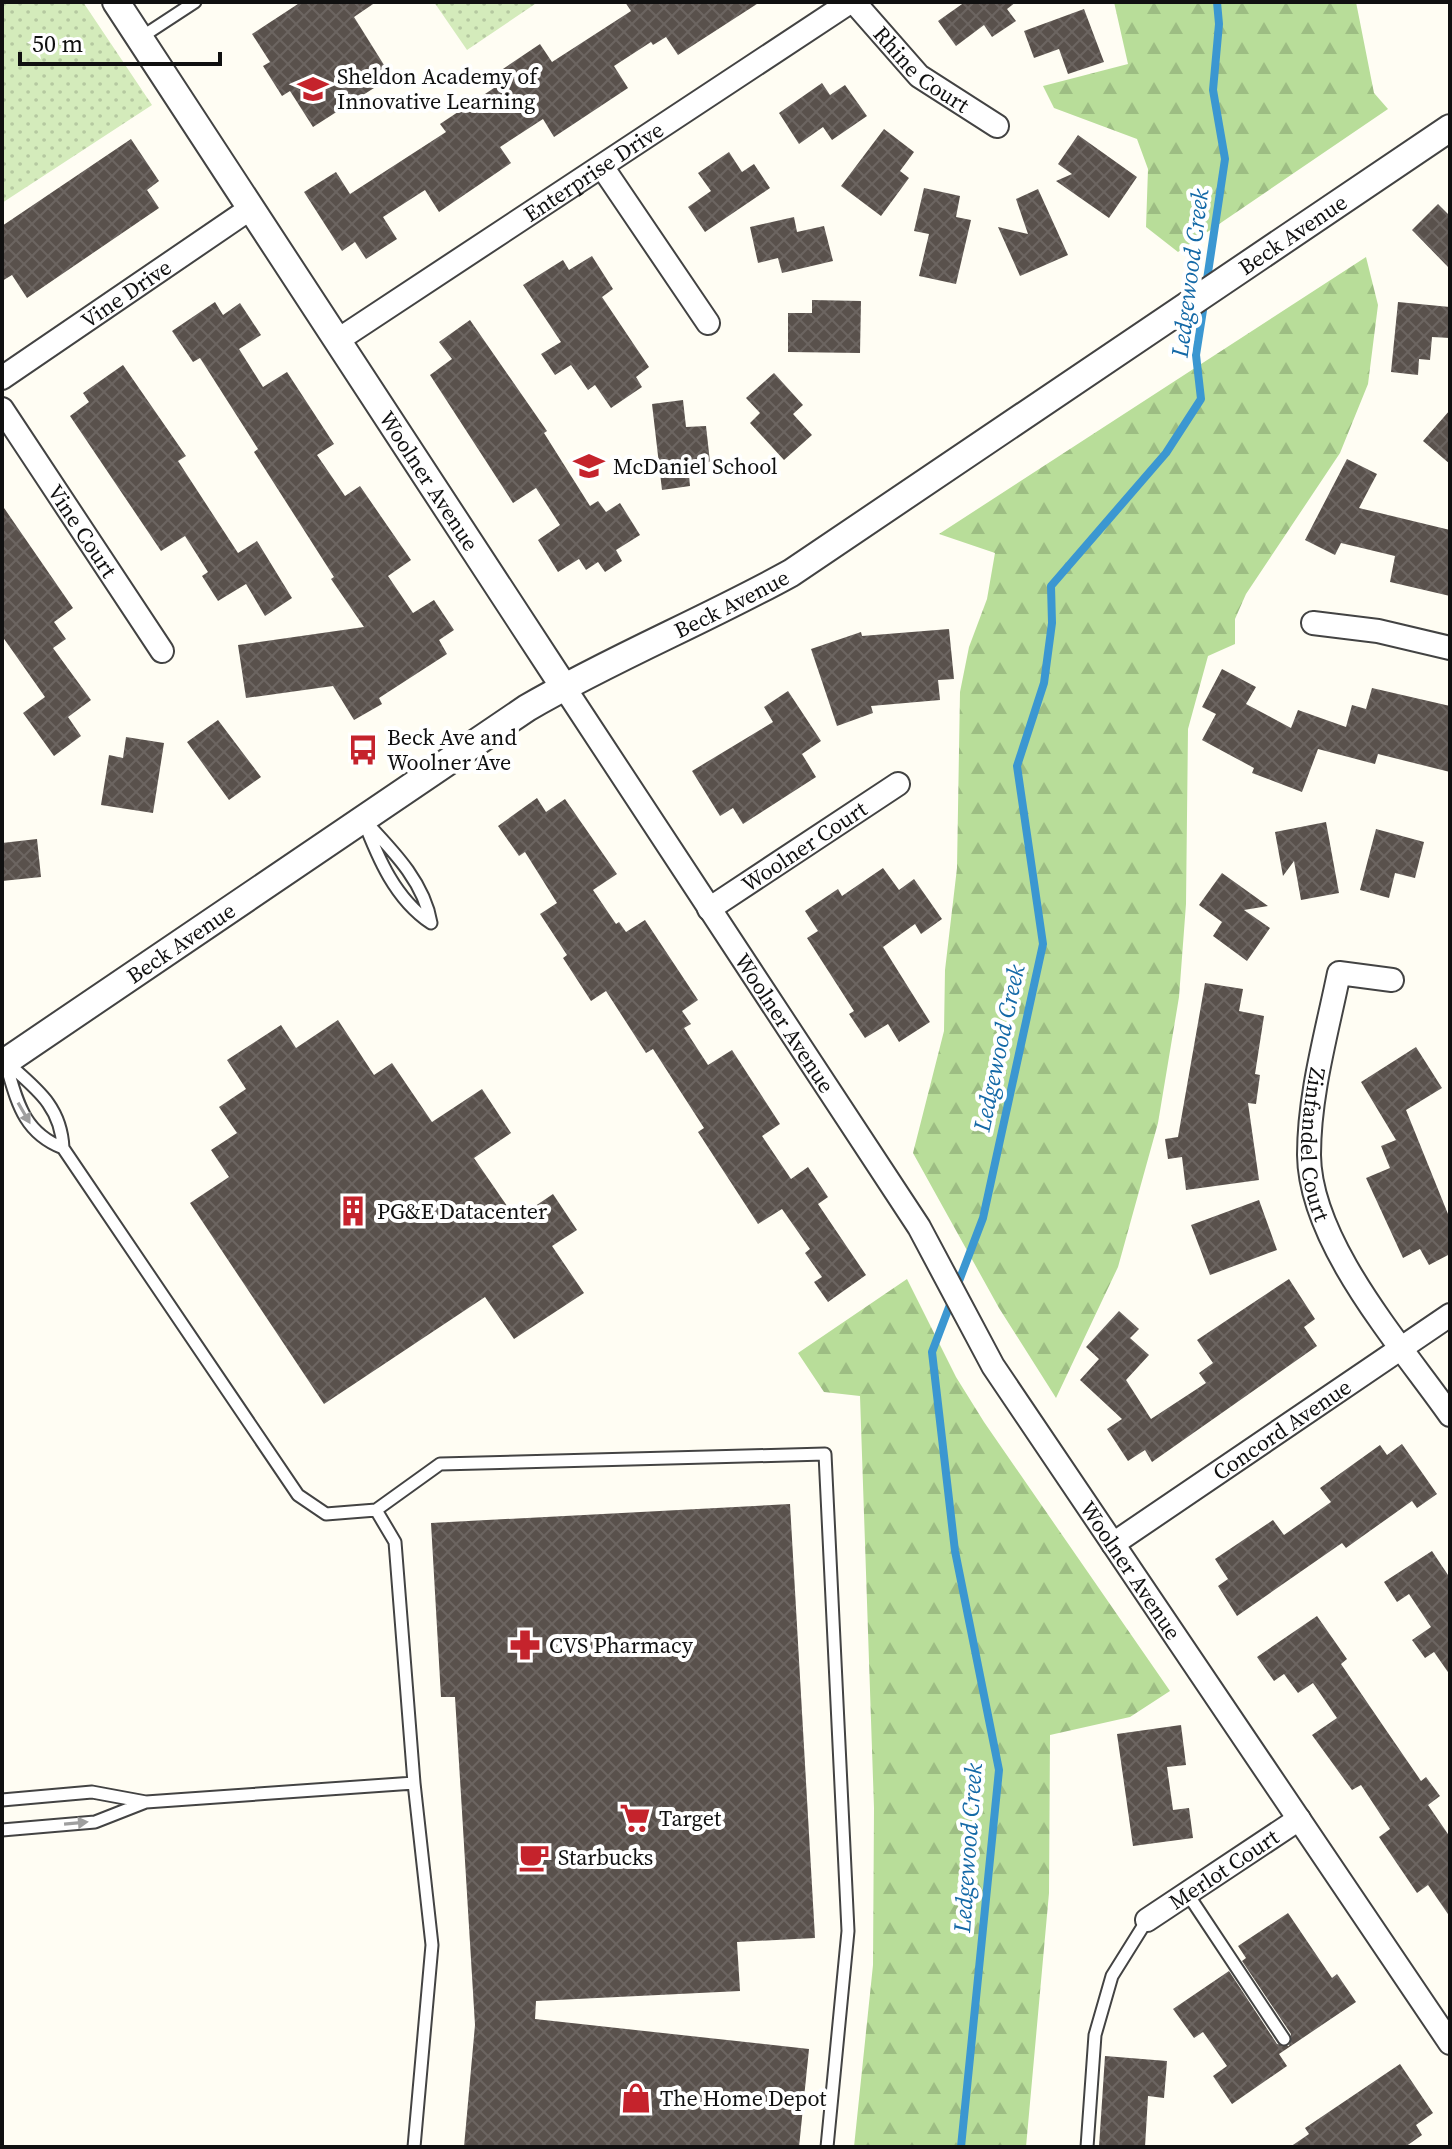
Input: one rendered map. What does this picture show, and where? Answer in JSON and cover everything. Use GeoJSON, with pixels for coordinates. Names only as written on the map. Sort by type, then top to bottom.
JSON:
{"type":"FeatureCollection","features":[{"type":"Feature","properties":{"kind":"street","name":"Woolner Avenue"},"geometry":{"type":"LineString","coordinates":[[116,2],[919,1227],[1006,1386],[1450,2043]]}},
{"type":"Feature","properties":{"kind":"street","name":"Rhine Court"},"geometry":{"type":"LineString","coordinates":[[852,2],[919,76],[997,126]]}},
{"type":"Feature","properties":{"kind":"street","name":"Enterprise Drive"},"geometry":{"type":"LineString","coordinates":[[338,340],[852,2]]}},
{"type":"Feature","properties":{"kind":"street","name":"Beck Avenue"},"geometry":{"type":"LineString","coordinates":[[4,1062],[564,687],[605,664],[726,609],[791,573],[1450,128]]}},
{"type":"Feature","properties":{"kind":"street"},"geometry":{"type":"LineString","coordinates":[[603,168],[708,323]]}},
{"type":"Feature","properties":{"kind":"street","name":"Vine Drive"},"geometry":{"type":"LineString","coordinates":[[2,378],[251,208]]}},
{"type":"Feature","properties":{"kind":"street","name":"Vine Court"},"geometry":{"type":"LineString","coordinates":[[2,409],[162,651]]}},
{"type":"Feature","properties":{"kind":"street"},"geometry":{"type":"LineString","coordinates":[[1313,623],[1378,631],[1450,648]]}},
{"type":"Feature","properties":{"kind":"street","name":"Woolner Court"},"geometry":{"type":"LineString","coordinates":[[709,909],[898,784]]}},
{"type":"Feature","properties":{"kind":"street","name":"Zinfandel Court"},"geometry":{"type":"LineString","coordinates":[[1392,980],[1339,973],[1312,1111],[1309,1157],[1317,1208],[1339,1255],[1402,1347]]}},
{"type":"Feature","properties":{"kind":"street","name":"Concord Avenue"},"geometry":{"type":"LineString","coordinates":[[1113,1544],[1450,1315]]}},
{"type":"Feature","properties":{"kind":"street"},"geometry":{"type":"LineString","coordinates":[[1402,1347],[1450,1415]]}},
{"type":"Feature","properties":{"kind":"street","name":"Merlot Court"},"geometry":{"type":"LineString","coordinates":[[1147,1920],[1299,1819]]}},
{"type":"Feature","properties":{"kind":"lane"},"geometry":{"type":"LineString","coordinates":[[140,38],[195,2]]}},
{"type":"Feature","properties":{"kind":"lane"},"geometry":{"type":"LineString","coordinates":[[363,819],[394,852],[427,901],[431,923],[413,911],[380,862],[363,819]]}},
{"type":"Feature","properties":{"kind":"lane"},"geometry":{"type":"LineString","coordinates":[[4,1062],[19,1107],[41,1139],[63,1148]]}},
{"type":"Feature","properties":{"kind":"lane"},"geometry":{"type":"LineString","coordinates":[[4,1062],[42,1093],[62,1124],[63,1148],[298,1495],[326,1514],[376,1510],[440,1464],[825,1454],[848,1931],[827,2147]]}},
{"type":"Feature","properties":{"kind":"lane"},"geometry":{"type":"LineString","coordinates":[[376,1510],[395,1542],[414,1783],[432,1945],[414,2147]]}},
{"type":"Feature","properties":{"kind":"lane"},"geometry":{"type":"LineString","coordinates":[[2,1800],[92,1792],[146,1802],[414,1783]]}},
{"type":"Feature","properties":{"kind":"lane"},"geometry":{"type":"LineString","coordinates":[[2,1830],[95,1822],[146,1802]]}},
{"type":"Feature","properties":{"kind":"lane"},"geometry":{"type":"LineString","coordinates":[[1187,1893],[1284,2039]]}},
{"type":"Feature","properties":{"kind":"lane"},"geometry":{"type":"LineString","coordinates":[[1087,2147],[1095,2035],[1112,1976],[1147,1920]]}},
{"type":"Feature","properties":{"kind":"green space"},"geometry":{"type":"Polygon","coordinates":[[[2,2],[83,2],[152,105],[2,203],[2,2]]]}},
{"type":"Feature","properties":{"kind":"green space"},"geometry":{"type":"Polygon","coordinates":[[[434,2],[538,2],[467,50],[434,2]]]}},
{"type":"Feature","properties":{"kind":"green space"},"geometry":{"type":"Polygon","coordinates":[[[1114,2],[1356,2],[1374,93],[1388,109],[1178,252],[1146,227],[1148,169],[1137,139],[1054,108],[1043,86],[1128,64],[1114,2]]]}},
{"type":"Feature","properties":{"kind":"green space"},"geometry":{"type":"Polygon","coordinates":[[[1366,257],[1378,305],[1368,384],[1340,453],[1246,594],[1235,619],[1235,644],[1208,656],[1188,729],[1186,904],[1179,997],[1158,1123],[1118,1267],[1056,1398],[999,1308],[913,1153],[944,1031],[945,970],[957,868],[960,692],[969,647],[987,599],[995,553],[939,534],[1366,257]]]}},
{"type":"Feature","properties":{"kind":"green space"},"geometry":{"type":"Polygon","coordinates":[[[907,1279],[956,1377],[984,1422],[1170,1691],[1130,1717],[1050,1735],[1049,1893],[1026,2147],[854,2147],[873,1965],[874,1808],[860,1396],[824,1392],[798,1353],[907,1279]]]}},
{"type":"Feature","properties":{"kind":"building"},"geometry":{"type":"Polygon","coordinates":[[[301,2],[376,2],[354,17],[389,73],[372,84],[374,88],[313,127],[290,91],[282,96],[263,66],[270,62],[252,34],[301,2]]]}},
{"type":"Feature","properties":{"kind":"building"},"geometry":{"type":"Polygon","coordinates":[[[625,2],[760,2],[678,55],[666,37],[653,45],[651,42],[614,66],[628,88],[554,137],[543,119],[500,147],[511,163],[439,212],[425,190],[383,217],[397,239],[366,259],[355,242],[342,251],[304,192],[336,172],[350,194],[446,132],[440,124],[503,82],[497,73],[540,44],[552,62],[631,11],[625,2]]]}},
{"type":"Feature","properties":{"kind":"building"},"geometry":{"type":"Polygon","coordinates":[[[965,2],[1016,2],[1007,9],[1016,21],[992,37],[984,25],[956,46],[938,21],[965,2]]]}},
{"type":"Feature","properties":{"kind":"building"},"geometry":{"type":"Polygon","coordinates":[[[1084,9],[1104,62],[1068,74],[1059,49],[1034,58],[1024,31],[1084,9]]]}},
{"type":"Feature","properties":{"kind":"building"},"geometry":{"type":"Polygon","coordinates":[[[822,83],[830,95],[845,85],[867,116],[832,140],[823,127],[799,144],[779,113],[822,83]]]}},
{"type":"Feature","properties":{"kind":"building"},"geometry":{"type":"Polygon","coordinates":[[[884,129],[914,152],[900,171],[909,178],[881,216],[841,186],[884,129]]]}},
{"type":"Feature","properties":{"kind":"building"},"geometry":{"type":"Polygon","coordinates":[[[1078,135],[1137,177],[1109,218],[1056,181],[1072,174],[1058,164],[1078,135]]]}},
{"type":"Feature","properties":{"kind":"building"},"geometry":{"type":"Polygon","coordinates":[[[131,139],[159,181],[147,190],[159,208],[27,298],[12,275],[2,281],[2,226],[131,139]]]}},
{"type":"Feature","properties":{"kind":"building"},"geometry":{"type":"Polygon","coordinates":[[[729,152],[742,172],[754,164],[770,188],[705,232],[688,207],[711,191],[698,173],[729,152]]]}},
{"type":"Feature","properties":{"kind":"building"},"geometry":{"type":"Polygon","coordinates":[[[924,188],[960,196],[956,217],[971,220],[956,284],[919,276],[929,234],[914,231],[924,188]]]}},
{"type":"Feature","properties":{"kind":"building"},"geometry":{"type":"Polygon","coordinates":[[[1038,189],[1068,255],[1020,276],[998,227],[1028,234],[1016,199],[1038,189]]]}},
{"type":"Feature","properties":{"kind":"building"},"geometry":{"type":"Polygon","coordinates":[[[1438,204],[1450,216],[1450,269],[1412,230],[1438,204]]]}},
{"type":"Feature","properties":{"kind":"building"},"geometry":{"type":"Polygon","coordinates":[[[794,217],[797,232],[824,226],[833,261],[782,273],[778,258],[758,263],[750,227],[794,217]]]}},
{"type":"Feature","properties":{"kind":"building"},"geometry":{"type":"Polygon","coordinates":[[[592,256],[613,289],[602,297],[649,367],[636,377],[642,387],[611,408],[595,385],[588,390],[571,365],[555,375],[541,354],[561,342],[523,285],[563,260],[569,270],[592,256]]]}},
{"type":"Feature","properties":{"kind":"building"},"geometry":{"type":"Polygon","coordinates":[[[812,300],[861,301],[860,353],[788,352],[788,313],[812,313],[812,300]]]}},
{"type":"Feature","properties":{"kind":"building"},"geometry":{"type":"Polygon","coordinates":[[[215,302],[223,315],[240,303],[261,335],[239,349],[263,387],[287,372],[334,444],[317,455],[345,496],[360,486],[411,560],[388,576],[413,613],[434,600],[454,630],[439,640],[447,654],[379,698],[382,704],[354,720],[333,686],[246,698],[238,645],[364,627],[331,579],[334,577],[254,452],[258,449],[200,358],[193,362],[172,331],[215,302]]]}},
{"type":"Feature","properties":{"kind":"building"},"geometry":{"type":"Polygon","coordinates":[[[1398,302],[1450,307],[1450,338],[1432,337],[1430,360],[1419,359],[1418,375],[1391,372],[1398,302]]]}},
{"type":"Feature","properties":{"kind":"building"},"geometry":{"type":"Polygon","coordinates":[[[470,320],[547,431],[544,433],[590,506],[598,501],[606,512],[620,503],[640,535],[616,550],[622,561],[605,572],[598,562],[586,570],[579,559],[558,572],[538,540],[560,525],[536,488],[513,503],[430,375],[452,359],[439,342],[470,320]]]}},
{"type":"Feature","properties":{"kind":"building"},"geometry":{"type":"Polygon","coordinates":[[[123,365],[186,456],[178,461],[238,553],[257,541],[292,598],[265,616],[246,584],[218,601],[202,576],[208,572],[185,536],[161,551],[70,416],[89,402],[83,393],[123,365]]]}},
{"type":"Feature","properties":{"kind":"building"},"geometry":{"type":"Polygon","coordinates":[[[774,373],[803,405],[793,414],[812,435],[784,460],[750,423],[760,413],[746,398],[774,373]]]}},
{"type":"Feature","properties":{"kind":"building"},"geometry":{"type":"Polygon","coordinates":[[[683,400],[686,427],[706,426],[710,462],[688,464],[690,486],[662,490],[652,404],[683,400]]]}},
{"type":"Feature","properties":{"kind":"building"},"geometry":{"type":"Polygon","coordinates":[[[1450,410],[1450,464],[1423,441],[1450,410]]]}},
{"type":"Feature","properties":{"kind":"building"},"geometry":{"type":"Polygon","coordinates":[[[1347,459],[1377,474],[1359,508],[1450,530],[1450,596],[1390,582],[1395,556],[1341,543],[1335,555],[1305,540],[1347,459]]]}},
{"type":"Feature","properties":{"kind":"building"},"geometry":{"type":"Polygon","coordinates":[[[2,505],[73,608],[54,622],[66,639],[53,648],[91,700],[68,717],[81,736],[54,756],[23,713],[45,697],[2,636],[2,505]]]}},
{"type":"Feature","properties":{"kind":"building"},"geometry":{"type":"Polygon","coordinates":[[[949,629],[954,679],[938,680],[940,700],[871,706],[873,713],[837,726],[811,649],[861,632],[862,636],[949,629]]]}},
{"type":"Feature","properties":{"kind":"building"},"geometry":{"type":"Polygon","coordinates":[[[1222,669],[1256,687],[1246,704],[1291,728],[1298,710],[1346,727],[1352,705],[1366,709],[1372,688],[1450,706],[1450,772],[1378,754],[1375,764],[1318,749],[1302,792],[1252,773],[1254,768],[1202,740],[1216,714],[1202,707],[1222,669]]]}},
{"type":"Feature","properties":{"kind":"building"},"geometry":{"type":"Polygon","coordinates":[[[788,691],[821,741],[802,754],[816,777],[743,824],[733,808],[720,816],[692,771],[773,722],[764,707],[788,691]]]}},
{"type":"Feature","properties":{"kind":"building"},"geometry":{"type":"Polygon","coordinates":[[[218,720],[261,777],[229,800],[187,742],[218,720]]]}},
{"type":"Feature","properties":{"kind":"building"},"geometry":{"type":"Polygon","coordinates":[[[126,737],[164,743],[153,813],[101,805],[109,755],[123,758],[126,737]]]}},
{"type":"Feature","properties":{"kind":"building"},"geometry":{"type":"Polygon","coordinates":[[[537,798],[546,812],[565,799],[617,874],[593,890],[616,924],[619,922],[626,932],[645,920],[698,1000],[682,1011],[691,1024],[684,1028],[708,1065],[732,1050],[780,1124],[762,1136],[791,1179],[808,1167],[828,1197],[818,1204],[866,1275],[828,1302],[814,1282],[822,1277],[805,1253],[810,1249],[782,1209],[758,1224],[698,1132],[704,1128],[653,1049],[646,1053],[606,991],[591,1001],[563,958],[567,955],[540,914],[557,903],[525,852],[519,856],[498,826],[537,798]]]}},
{"type":"Feature","properties":{"kind":"building"},"geometry":{"type":"Polygon","coordinates":[[[1326,822],[1339,893],[1301,900],[1294,861],[1283,876],[1275,832],[1326,822]]]}},
{"type":"Feature","properties":{"kind":"building"},"geometry":{"type":"Polygon","coordinates":[[[1376,829],[1424,842],[1415,878],[1395,873],[1389,898],[1360,890],[1376,829]]]}},
{"type":"Feature","properties":{"kind":"building"},"geometry":{"type":"Polygon","coordinates":[[[37,839],[41,877],[2,881],[2,843],[37,839]]]}},
{"type":"Feature","properties":{"kind":"building"},"geometry":{"type":"Polygon","coordinates":[[[883,868],[899,890],[914,879],[942,919],[921,934],[915,924],[883,947],[930,1022],[899,1042],[888,1024],[865,1038],[849,1014],[854,1011],[807,938],[818,931],[805,911],[838,889],[842,896],[883,868]]]}},
{"type":"Feature","properties":{"kind":"building"},"geometry":{"type":"Polygon","coordinates":[[[1222,873],[1268,906],[1244,910],[1270,928],[1247,961],[1213,936],[1222,922],[1199,905],[1222,873]]]}},
{"type":"Feature","properties":{"kind":"building"},"geometry":{"type":"Polygon","coordinates":[[[1205,983],[1243,989],[1239,1011],[1264,1016],[1255,1074],[1260,1075],[1256,1104],[1248,1103],[1259,1180],[1186,1190],[1182,1157],[1168,1159],[1165,1139],[1178,1137],[1205,983]]]}},
{"type":"Feature","properties":{"kind":"building","name":"PG&E Datacenter"},"geometry":{"type":"Polygon","coordinates":[[[338,1020],[374,1075],[392,1063],[432,1122],[482,1089],[511,1133],[474,1158],[516,1219],[553,1194],[577,1230],[552,1246],[584,1293],[514,1339],[485,1297],[324,1404],[190,1203],[229,1177],[211,1150],[237,1133],[219,1107],[246,1089],[227,1060],[281,1025],[296,1048],[338,1020]]]}},
{"type":"Feature","properties":{"kind":"building"},"geometry":{"type":"Polygon","coordinates":[[[1416,1047],[1442,1088],[1406,1110],[1450,1219],[1450,1254],[1429,1265],[1420,1249],[1403,1258],[1366,1178],[1390,1168],[1381,1146],[1396,1140],[1361,1082],[1416,1047]]]}},
{"type":"Feature","properties":{"kind":"building"},"geometry":{"type":"Polygon","coordinates":[[[1259,1200],[1277,1250],[1210,1275],[1191,1225],[1259,1200]]]}},
{"type":"Feature","properties":{"kind":"building"},"geometry":{"type":"Polygon","coordinates":[[[1289,1279],[1315,1319],[1304,1327],[1317,1346],[1152,1462],[1145,1450],[1128,1461],[1107,1429],[1122,1419],[1080,1380],[1099,1359],[1086,1347],[1119,1311],[1139,1329],[1130,1338],[1149,1355],[1126,1380],[1151,1419],[1206,1383],[1199,1373],[1213,1363],[1197,1340],[1289,1279]]]}},
{"type":"Feature","properties":{"kind":"building"},"geometry":{"type":"Polygon","coordinates":[[[1402,1444],[1437,1494],[1417,1508],[1412,1501],[1346,1548],[1342,1543],[1237,1616],[1218,1586],[1228,1579],[1215,1559],[1273,1520],[1284,1535],[1331,1502],[1320,1488],[1380,1445],[1387,1455],[1402,1444]]]}},
{"type":"Feature","properties":{"kind":"building","name":"Target"},"geometry":{"type":"Polygon","coordinates":[[[790,1504],[815,1938],[737,1942],[740,1991],[536,2001],[535,2019],[809,2049],[799,2147],[464,2147],[475,2025],[455,1697],[441,1697],[431,1523],[790,1504]]]}},
{"type":"Feature","properties":{"kind":"building"},"geometry":{"type":"Polygon","coordinates":[[[1432,1551],[1450,1578],[1450,1675],[1434,1652],[1425,1658],[1412,1640],[1431,1627],[1409,1594],[1397,1602],[1384,1582],[1432,1551]]]}},
{"type":"Feature","properties":{"kind":"building"},"geometry":{"type":"Polygon","coordinates":[[[1317,1616],[1347,1659],[1341,1664],[1386,1730],[1421,1781],[1426,1777],[1440,1796],[1428,1805],[1450,1837],[1450,1917],[1428,1885],[1417,1893],[1379,1837],[1390,1829],[1361,1785],[1352,1790],[1312,1735],[1337,1718],[1313,1683],[1298,1693],[1284,1674],[1274,1681],[1257,1657],[1317,1616]]]}},
{"type":"Feature","properties":{"kind":"building"},"geometry":{"type":"Polygon","coordinates":[[[1181,1725],[1186,1765],[1167,1767],[1173,1810],[1189,1808],[1193,1838],[1133,1846],[1117,1734],[1181,1725]]]}},
{"type":"Feature","properties":{"kind":"building"},"geometry":{"type":"Polygon","coordinates":[[[1288,1913],[1332,1978],[1337,1974],[1356,2002],[1279,2054],[1287,2066],[1232,2104],[1213,2076],[1227,2066],[1203,2032],[1194,2038],[1173,2009],[1229,1971],[1277,2044],[1289,2046],[1291,2034],[1242,1961],[1246,1958],[1238,1946],[1288,1913]]]}},
{"type":"Feature","properties":{"kind":"building"},"geometry":{"type":"Polygon","coordinates":[[[1105,2056],[1167,2061],[1164,2098],[1148,2096],[1145,2147],[1099,2147],[1105,2056]]]}},
{"type":"Feature","properties":{"kind":"building"},"geometry":{"type":"Polygon","coordinates":[[[1400,2064],[1433,2113],[1416,2125],[1422,2135],[1405,2147],[1290,2147],[1309,2134],[1305,2128],[1400,2064]]]}},
{"type":"Feature","properties":{"kind":"waterway","name":"Ledgewood Creek"},"geometry":{"type":"LineString","coordinates":[[1206,286],[1225,159],[1213,90],[1219,24],[1217,2]]}},
{"type":"Feature","properties":{"kind":"waterway","name":"Ledgewood Creek"},"geometry":{"type":"LineString","coordinates":[[961,2147],[999,1770],[955,1551],[932,1352],[983,1218],[1043,944],[1017,766],[1044,683],[1052,623],[1051,586],[1166,453],[1201,399],[1196,355],[1204,304]]}},
{"type":"Feature","properties":{"kind":"place","name":"Sheldon Academy of Innovative Learning"},"geometry":{"type":"Point","coordinates":[313,89]}},
{"type":"Feature","properties":{"kind":"place","name":"McDaniel School"},"geometry":{"type":"Point","coordinates":[589,466]}},
{"type":"Feature","properties":{"kind":"place","name":"Beck Ave and Woolner Ave"},"geometry":{"type":"Point","coordinates":[363,750]}},
{"type":"Feature","properties":{"kind":"place","name":"PG&E Datacenter"},"geometry":{"type":"Point","coordinates":[353,1211]}},
{"type":"Feature","properties":{"kind":"place","name":"CVS Pharmacy"},"geometry":{"type":"Point","coordinates":[525,1645]}},
{"type":"Feature","properties":{"kind":"place","name":"Target"},"geometry":{"type":"Point","coordinates":[635,1818]}},
{"type":"Feature","properties":{"kind":"place","name":"Starbucks"},"geometry":{"type":"Point","coordinates":[534,1857]}},
{"type":"Feature","properties":{"kind":"place","name":"The Home Depot"},"geometry":{"type":"Point","coordinates":[636,2098]}}]}
